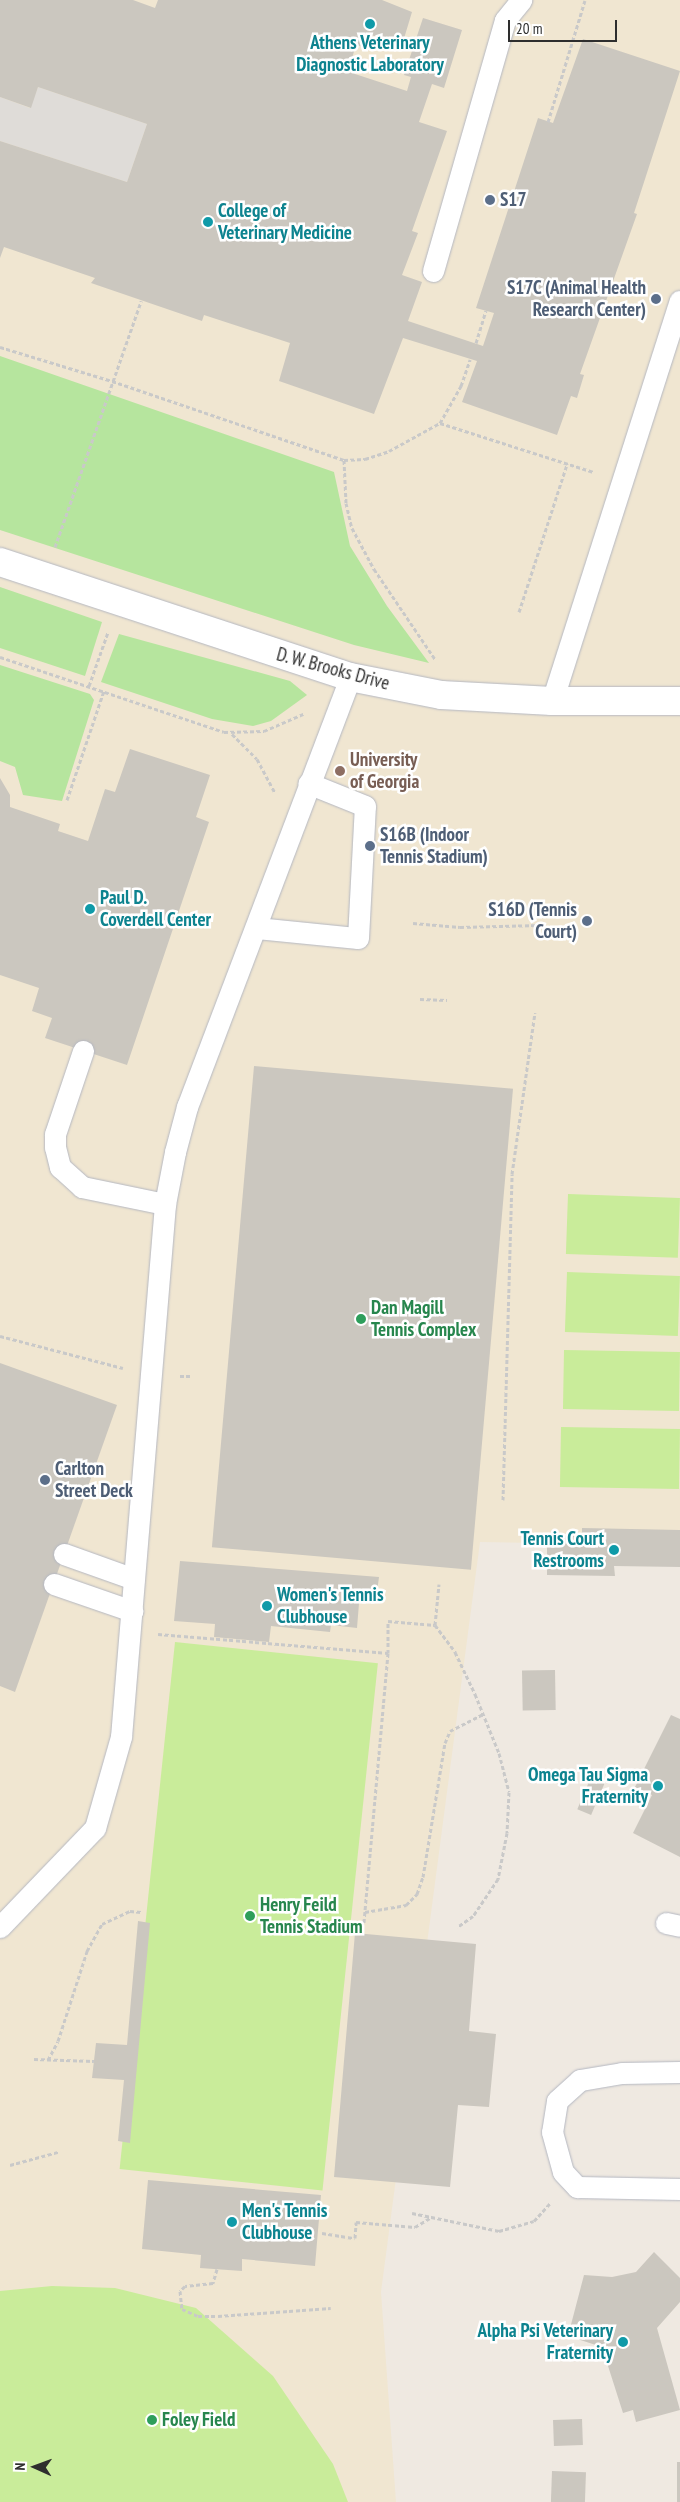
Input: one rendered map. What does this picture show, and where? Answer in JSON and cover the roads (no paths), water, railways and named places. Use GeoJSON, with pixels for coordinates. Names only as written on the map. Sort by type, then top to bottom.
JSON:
{"type":"FeatureCollection","features":[{"type":"Feature","properties":{"kind":"street","name":"D. W. Brooks Drive"},"geometry":{"type":"LineString","coordinates":[[0,562],[350,677],[441,695],[552,701],[680,701]]}},
{"type":"Feature","properties":{"kind":"lane"},"geometry":{"type":"LineString","coordinates":[[433,272],[505,20],[521,0]]}},
{"type":"Feature","properties":{"kind":"lane"},"geometry":{"type":"LineString","coordinates":[[552,701],[680,301]]}},
{"type":"Feature","properties":{"kind":"lane"},"geometry":{"type":"LineString","coordinates":[[0,1927],[95,1828],[121,1737],[165,1204],[187,1107],[257,928],[308,783],[350,677]]}},
{"type":"Feature","properties":{"kind":"lane"},"geometry":{"type":"LineString","coordinates":[[257,928],[358,938],[366,806],[308,783]]}},
{"type":"Feature","properties":{"kind":"lane"},"geometry":{"type":"LineString","coordinates":[[83,1051],[55,1134],[54,1147],[60,1167],[82,1187],[165,1204]]}},
{"type":"Feature","properties":{"kind":"lane"},"geometry":{"type":"LineString","coordinates":[[64,1554],[134,1579]]}},
{"type":"Feature","properties":{"kind":"lane"},"geometry":{"type":"LineString","coordinates":[[54,1584],[132,1612]]}},
{"type":"Feature","properties":{"kind":"lane"},"geometry":{"type":"LineString","coordinates":[[680,2072],[622,2073],[580,2080],[556,2101],[552,2132],[562,2172],[577,2187],[680,2189]]}},
{"type":"Feature","properties":{"kind":"place","name":"Athens Veterinary Diagnostic Laboratory"},"geometry":{"type":"Point","coordinates":[370,24]}},
{"type":"Feature","properties":{"kind":"place","name":"S17"},"geometry":{"type":"Point","coordinates":[490,200]}},
{"type":"Feature","properties":{"kind":"place","name":"College of Veterinary Medicine"},"geometry":{"type":"Point","coordinates":[208,222]}},
{"type":"Feature","properties":{"kind":"place","name":"S17C (Animal Health Research Center)"},"geometry":{"type":"Point","coordinates":[656,299]}},
{"type":"Feature","properties":{"kind":"place","name":"University of Georgia"},"geometry":{"type":"Point","coordinates":[340,771]}},
{"type":"Feature","properties":{"kind":"place","name":"S16B (Indoor Tennis Stadium)"},"geometry":{"type":"Point","coordinates":[370,846]}},
{"type":"Feature","properties":{"kind":"place","name":"Paul D. Coverdell Center"},"geometry":{"type":"Point","coordinates":[90,909]}},
{"type":"Feature","properties":{"kind":"place","name":"S16D (Tennis Court)"},"geometry":{"type":"Point","coordinates":[587,921]}},
{"type":"Feature","properties":{"kind":"place","name":"Dan Magill Tennis Complex"},"geometry":{"type":"Point","coordinates":[361,1319]}},
{"type":"Feature","properties":{"kind":"place","name":"Carlton Street Deck"},"geometry":{"type":"Point","coordinates":[45,1480]}},
{"type":"Feature","properties":{"kind":"place","name":"Tennis Court Restrooms"},"geometry":{"type":"Point","coordinates":[614,1550]}},
{"type":"Feature","properties":{"kind":"place","name":"Women's Tennis Clubhouse"},"geometry":{"type":"Point","coordinates":[267,1606]}},
{"type":"Feature","properties":{"kind":"place","name":"Omega Tau Sigma Fraternity"},"geometry":{"type":"Point","coordinates":[658,1786]}},
{"type":"Feature","properties":{"kind":"place","name":"Henry Feild Tennis Stadium"},"geometry":{"type":"Point","coordinates":[250,1916]}},
{"type":"Feature","properties":{"kind":"place","name":"Men's Tennis Clubhouse"},"geometry":{"type":"Point","coordinates":[232,2222]}},
{"type":"Feature","properties":{"kind":"place","name":"Alpha Psi Veterinary Fraternity"},"geometry":{"type":"Point","coordinates":[623,2342]}},
{"type":"Feature","properties":{"kind":"place","name":"Foley Field"},"geometry":{"type":"Point","coordinates":[152,2420]}}]}
